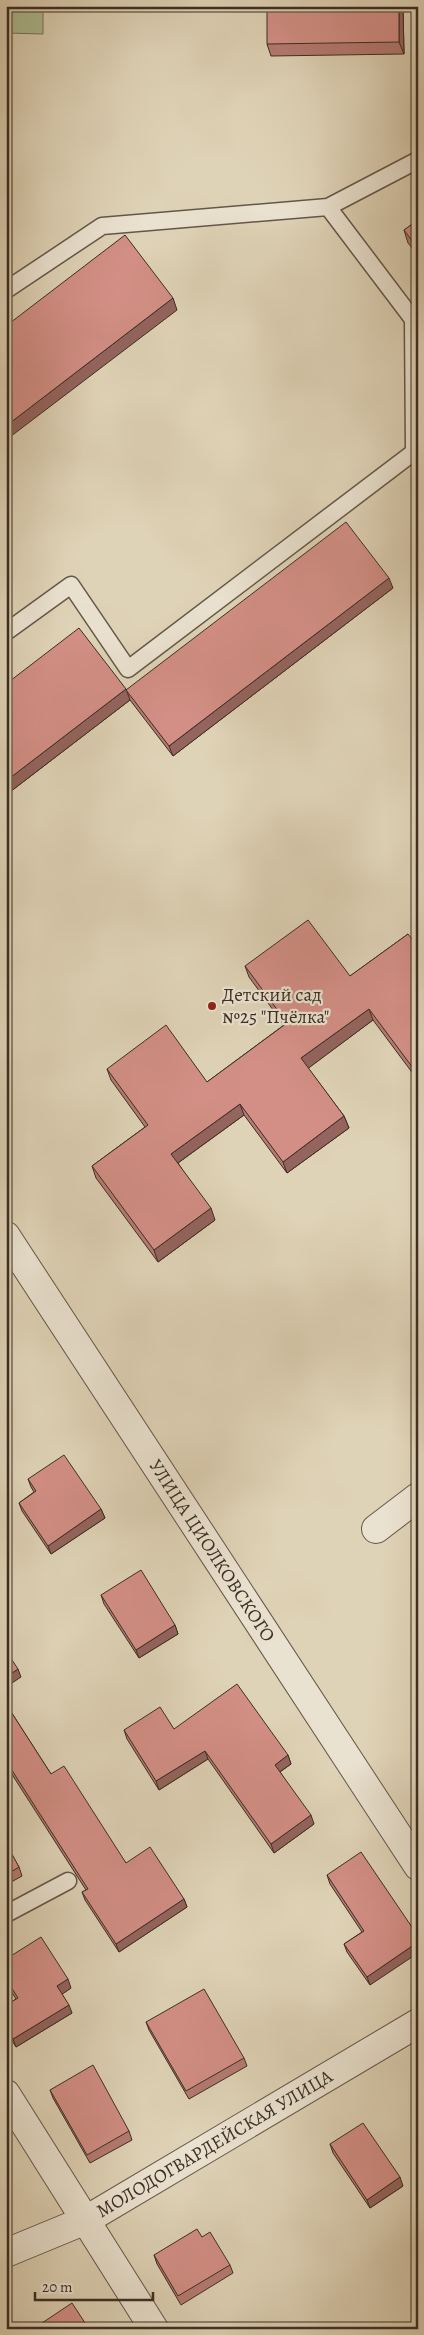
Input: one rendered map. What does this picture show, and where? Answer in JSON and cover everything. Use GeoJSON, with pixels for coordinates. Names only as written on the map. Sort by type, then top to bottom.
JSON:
{"type":"FeatureCollection","features":[{"type":"Feature","properties":{"kind":"street","name":"УЛИЦА ЦИОЛКОВСКОГО"},"geometry":{"type":"LineString","coordinates":[[6,1236],[418,1866]]}},
{"type":"Feature","properties":{"kind":"street"},"geometry":{"type":"LineString","coordinates":[[376,1529],[418,1497]]}},
{"type":"Feature","properties":{"kind":"street","name":"МОЛОДОГВАРДЕЙСКАЯ УЛИЦА"},"geometry":{"type":"LineString","coordinates":[[6,2253],[86,2220],[418,2023]]}},
{"type":"Feature","properties":{"kind":"street"},"geometry":{"type":"LineString","coordinates":[[6,2094],[154,2329]]}},
{"type":"Feature","properties":{"kind":"lane"},"geometry":{"type":"LineString","coordinates":[[6,290],[102,226],[328,207],[418,160]]}},
{"type":"Feature","properties":{"kind":"lane"},"geometry":{"type":"LineString","coordinates":[[6,632],[71,585],[128,668],[414,452],[415,323],[328,207]]}},
{"type":"Feature","properties":{"kind":"lane"},"geometry":{"type":"LineString","coordinates":[[6,1914],[68,1881]]}},
{"type":"Feature","properties":{"kind":"green space"},"geometry":{"type":"Polygon","coordinates":[[[6,6],[43,6],[43,34],[6,33],[6,6]]]}},
{"type":"Feature","properties":{"kind":"building"},"geometry":{"type":"Polygon","coordinates":[[[267,6],[399,6],[399,42],[267,44],[267,6]]]}},
{"type":"Feature","properties":{"kind":"building"},"geometry":{"type":"Polygon","coordinates":[[[418,220],[418,249],[404,230],[418,220]]]}},
{"type":"Feature","properties":{"kind":"building"},"geometry":{"type":"Polygon","coordinates":[[[125,235],[173,298],[6,426],[6,326],[125,235]]]}},
{"type":"Feature","properties":{"kind":"building"},"geometry":{"type":"Polygon","coordinates":[[[346,522],[389,578],[169,746],[126,690],[346,522]]]}},
{"type":"Feature","properties":{"kind":"building"},"geometry":{"type":"Polygon","coordinates":[[[79,628],[126,689],[6,781],[6,684],[79,628]]]}},
{"type":"Feature","properties":{"kind":"building"},"geometry":{"type":"Polygon","coordinates":[[[308,920],[350,976],[408,934],[418,947],[418,1064],[413,1068],[369,1009],[301,1058],[344,1116],[283,1162],[240,1104],[171,1154],[211,1208],[154,1250],[92,1166],[148,1125],[107,1069],[166,1025],[207,1082],[287,1023],[245,966],[308,920]]]}},
{"type":"Feature","properties":{"kind":"building"},"geometry":{"type":"Polygon","coordinates":[[[64,1455],[101,1509],[48,1546],[19,1503],[36,1491],[28,1479],[64,1455]]]}},
{"type":"Feature","properties":{"kind":"building"},"geometry":{"type":"Polygon","coordinates":[[[141,1570],[175,1625],[136,1650],[101,1595],[141,1570]]]}},
{"type":"Feature","properties":{"kind":"building"},"geometry":{"type":"Polygon","coordinates":[[[6,1651],[18,1669],[6,1677],[6,1651]]]}},
{"type":"Feature","properties":{"kind":"building"},"geometry":{"type":"Polygon","coordinates":[[[237,1684],[288,1755],[275,1765],[311,1815],[271,1844],[205,1751],[156,1781],[124,1730],[160,1707],[174,1729],[237,1684]]]}},
{"type":"Feature","properties":{"kind":"building"},"geometry":{"type":"Polygon","coordinates":[[[6,1704],[51,1774],[64,1766],[126,1863],[150,1847],[184,1899],[116,1944],[82,1892],[88,1889],[6,1761],[6,1704]]]}},
{"type":"Feature","properties":{"kind":"building"},"geometry":{"type":"Polygon","coordinates":[[[6,1845],[19,1867],[6,1875],[6,1845]]]}},
{"type":"Feature","properties":{"kind":"building"},"geometry":{"type":"Polygon","coordinates":[[[361,1852],[418,1936],[418,1942],[367,1977],[344,1944],[364,1931],[327,1875],[361,1852]]]}},
{"type":"Feature","properties":{"kind":"building"},"geometry":{"type":"Polygon","coordinates":[[[41,1937],[68,1979],[57,1986],[69,2005],[13,2039],[6,2028],[6,2005],[18,1998],[6,1979],[6,1959],[41,1937]]]}},
{"type":"Feature","properties":{"kind":"building"},"geometry":{"type":"Polygon","coordinates":[[[204,1989],[244,2058],[186,2091],[146,2022],[204,1989]]]}},
{"type":"Feature","properties":{"kind":"building"},"geometry":{"type":"Polygon","coordinates":[[[93,2065],[129,2131],[87,2155],[50,2090],[93,2065]]]}},
{"type":"Feature","properties":{"kind":"building"},"geometry":{"type":"Polygon","coordinates":[[[363,2123],[400,2177],[367,2200],[330,2144],[363,2123]]]}},
{"type":"Feature","properties":{"kind":"building"},"geometry":{"type":"Polygon","coordinates":[[[197,2229],[202,2237],[210,2232],[230,2265],[178,2296],[154,2255],[197,2229]]]}},
{"type":"Feature","properties":{"kind":"building"},"geometry":{"type":"Polygon","coordinates":[[[72,2303],[89,2329],[33,2329],[72,2303]]]}},
{"type":"Feature","properties":{"kind":"place","name":"Детский сад №25 \"Пчёлка\""},"geometry":{"type":"Point","coordinates":[212,1006]}}]}
